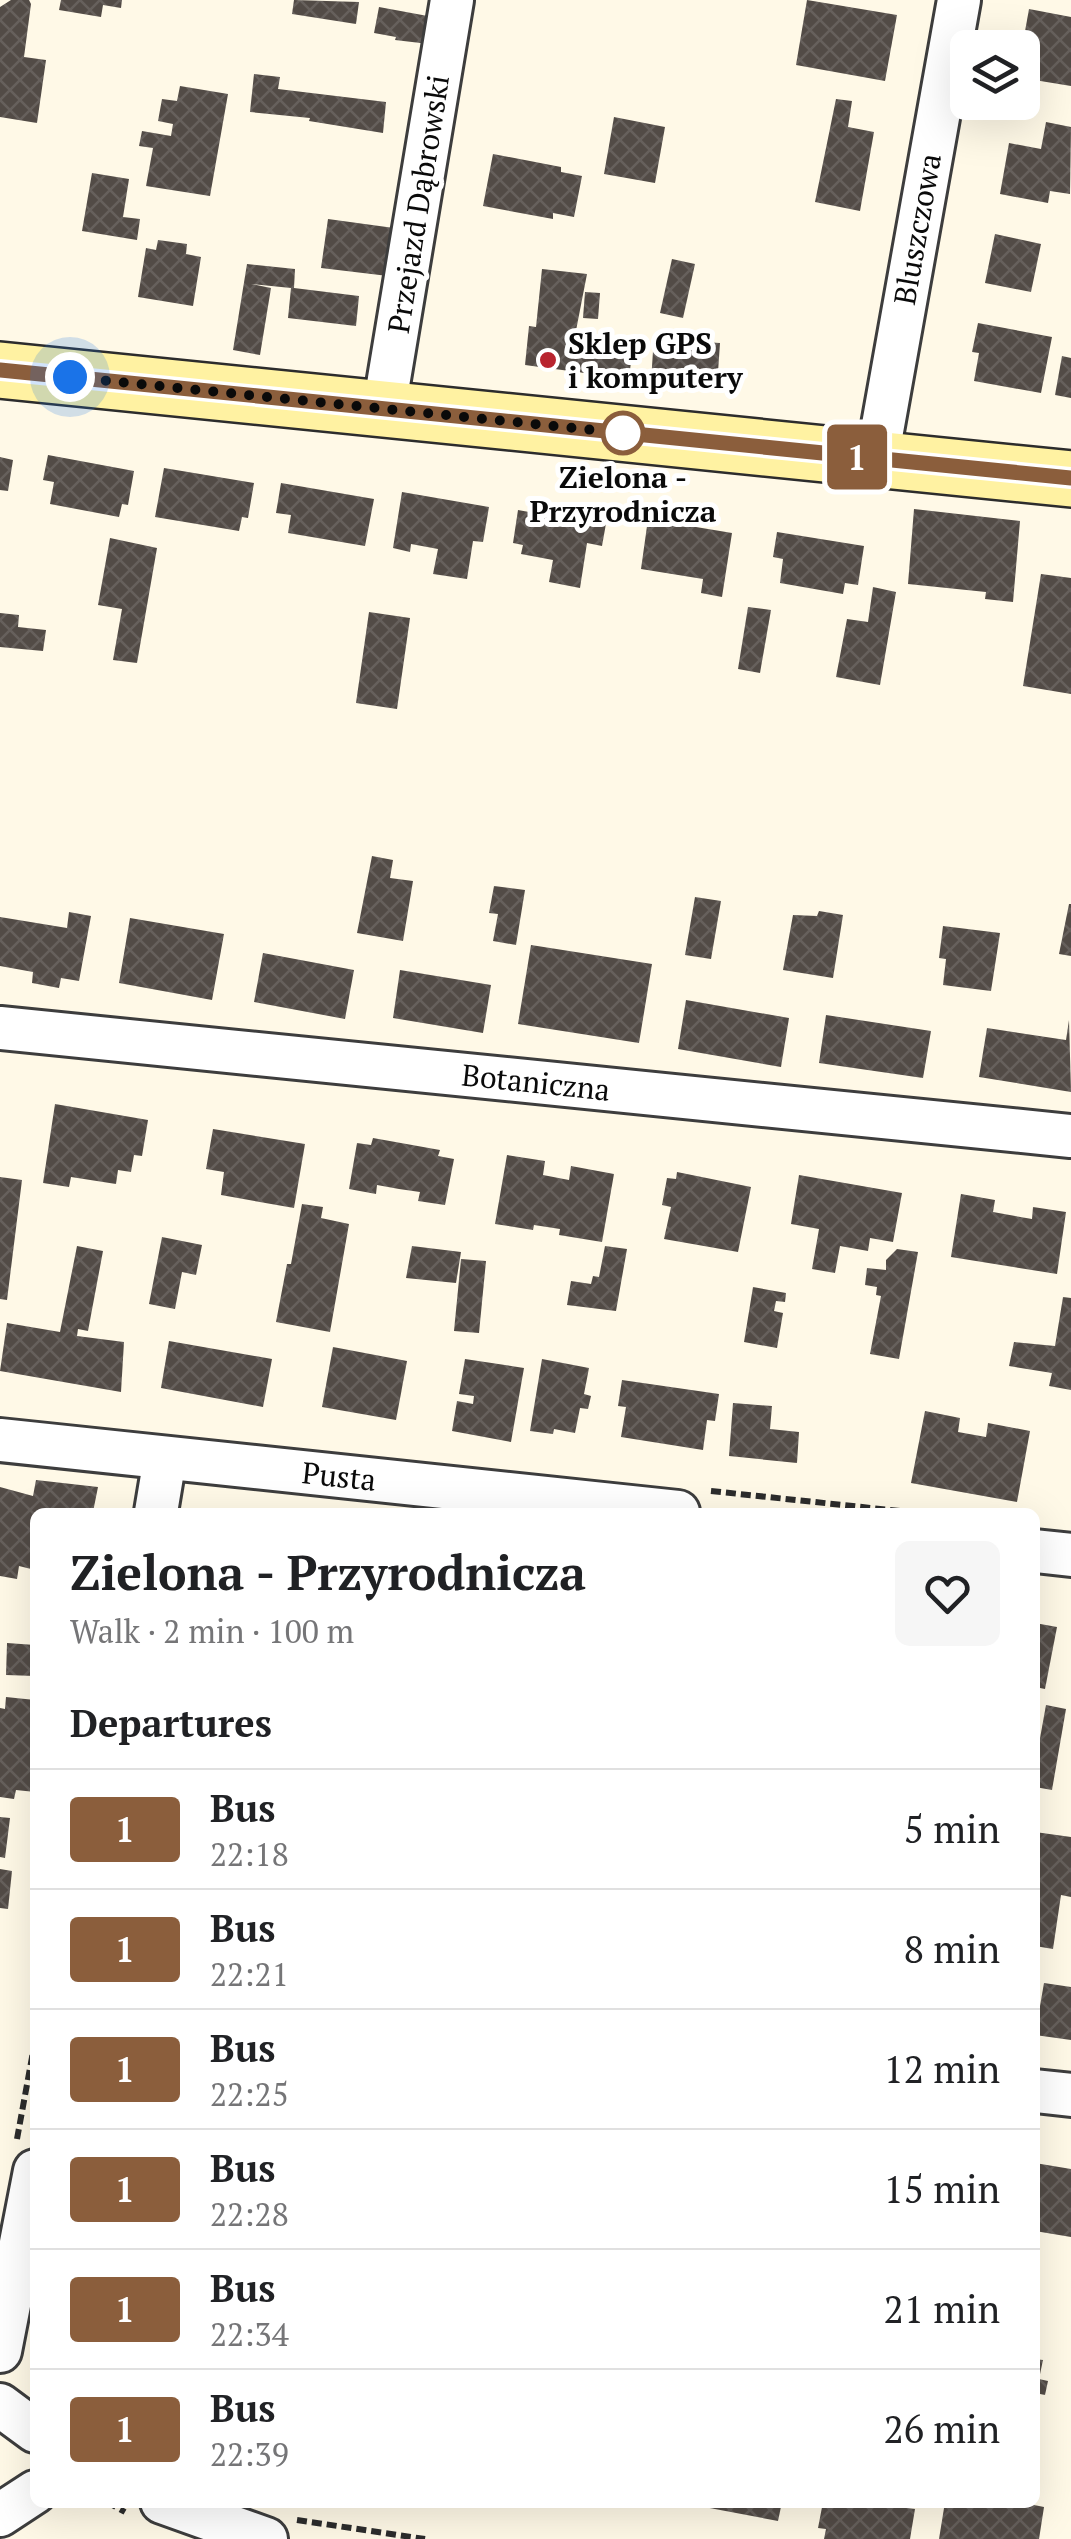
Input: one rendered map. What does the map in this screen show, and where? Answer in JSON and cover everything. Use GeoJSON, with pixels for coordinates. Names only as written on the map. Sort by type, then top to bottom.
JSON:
{"type":"FeatureCollection","features":[{"type":"Feature","properties":{"kind":"street","name":"Przejazd Dąbrowski"},"geometry":{"type":"LineString","coordinates":[[384,409],[452,0]]}},
{"type":"Feature","properties":{"kind":"street","name":"Bluszczowa"},"geometry":{"type":"LineString","coordinates":[[877,459],[959,0]]}},
{"type":"Feature","properties":{"kind":"street"},"geometry":{"type":"LineString","coordinates":[[0,370],[1071,478]]}},
{"type":"Feature","properties":{"kind":"street","name":"Botaniczna"},"geometry":{"type":"LineString","coordinates":[[0,1028],[1071,1136]]}},
{"type":"Feature","properties":{"kind":"street","name":"Pusta"},"geometry":{"type":"LineString","coordinates":[[0,1440],[640,1508]]}},
{"type":"Feature","properties":{"kind":"street"},"geometry":{"type":"LineString","coordinates":[[157,1508],[166,1458]]}},
{"type":"Feature","properties":{"kind":"street"},"geometry":{"type":"LineString","coordinates":[[1040,1551],[1071,1554]]}},
{"type":"Feature","properties":{"kind":"street"},"geometry":{"type":"LineString","coordinates":[[1040,2092],[1071,2095]]}},
{"type":"Feature","properties":{"kind":"street"},"geometry":{"type":"LineString","coordinates":[[0,2351],[30,2198]]}},
{"type":"Feature","properties":{"kind":"street"},"geometry":{"type":"LineString","coordinates":[[0,2405],[30,2426]]}},
{"type":"Feature","properties":{"kind":"street"},"geometry":{"type":"LineString","coordinates":[[0,2515],[30,2495]]}},
{"type":"Feature","properties":{"kind":"street"},"geometry":{"type":"LineString","coordinates":[[187,2508],[276,2529]]}},
{"type":"Feature","properties":{"kind":"path"},"geometry":{"type":"LineString","coordinates":[[276,2529],[425,2539]]}},
{"type":"Feature","properties":{"kind":"building"},"geometry":{"type":"Polygon","coordinates":[[[11,0],[29,0],[31,4],[24,57],[46,60],[37,123],[0,117],[0,7],[11,0]]]}},
{"type":"Feature","properties":{"kind":"building"},"geometry":{"type":"Polygon","coordinates":[[[61,0],[122,0],[121,8],[103,5],[101,17],[59,10],[61,0]]]}},
{"type":"Feature","properties":{"kind":"building"},"geometry":{"type":"Polygon","coordinates":[[[294,0],[359,2],[356,24],[292,14],[294,0]]]}},
{"type":"Feature","properties":{"kind":"building"},"geometry":{"type":"Polygon","coordinates":[[[807,0],[897,15],[885,81],[796,65],[807,0]]]}},
{"type":"Feature","properties":{"kind":"building"},"geometry":{"type":"Polygon","coordinates":[[[379,7],[433,17],[429,44],[374,33],[379,7]]]}},
{"type":"Feature","properties":{"kind":"building"},"geometry":{"type":"Polygon","coordinates":[[[1029,9],[1071,17],[1071,86],[1040,81],[1040,30],[1025,30],[1029,9]]]}},
{"type":"Feature","properties":{"kind":"building"},"geometry":{"type":"Polygon","coordinates":[[[254,74],[280,77],[278,89],[386,102],[383,133],[309,121],[310,118],[250,112],[254,74]]]}},
{"type":"Feature","properties":{"kind":"building"},"geometry":{"type":"Polygon","coordinates":[[[180,86],[228,94],[210,196],[146,186],[153,148],[139,146],[142,131],[171,136],[173,124],[158,121],[162,99],[177,101],[180,86]]]}},
{"type":"Feature","properties":{"kind":"building"},"geometry":{"type":"Polygon","coordinates":[[[836,99],[852,101],[848,127],[874,132],[860,211],[815,202],[836,99]]]}},
{"type":"Feature","properties":{"kind":"building"},"geometry":{"type":"Polygon","coordinates":[[[614,117],[665,127],[655,183],[604,174],[614,117]]]}},
{"type":"Feature","properties":{"kind":"building"},"geometry":{"type":"Polygon","coordinates":[[[1046,122],[1071,127],[1070,194],[1050,191],[1048,203],[1000,194],[1009,143],[1041,149],[1046,122]]]}},
{"type":"Feature","properties":{"kind":"building"},"geometry":{"type":"Polygon","coordinates":[[[493,154],[561,167],[561,172],[582,176],[574,217],[553,213],[553,219],[483,206],[493,154]]]}},
{"type":"Feature","properties":{"kind":"building"},"geometry":{"type":"Polygon","coordinates":[[[92,173],[129,179],[123,217],[140,219],[137,240],[82,231],[92,173]]]}},
{"type":"Feature","properties":{"kind":"building"},"geometry":{"type":"Polygon","coordinates":[[[328,219],[394,228],[388,276],[321,268],[328,219]]]}},
{"type":"Feature","properties":{"kind":"building"},"geometry":{"type":"Polygon","coordinates":[[[995,234],[1041,244],[1031,292],[985,283],[995,234]]]}},
{"type":"Feature","properties":{"kind":"building"},"geometry":{"type":"Polygon","coordinates":[[[158,240],[187,244],[186,254],[201,257],[193,306],[138,297],[146,248],[156,250],[158,240]]]}},
{"type":"Feature","properties":{"kind":"building"},"geometry":{"type":"Polygon","coordinates":[[[672,259],[695,264],[683,318],[660,313],[672,259]]]}},
{"type":"Feature","properties":{"kind":"building"},"geometry":{"type":"Polygon","coordinates":[[[247,264],[295,269],[294,288],[359,296],[356,326],[288,318],[291,288],[251,284],[271,288],[260,355],[233,350],[247,264]]]}},
{"type":"Feature","properties":{"kind":"building"},"geometry":{"type":"Polygon","coordinates":[[[542,269],[587,274],[573,346],[632,353],[629,379],[525,365],[529,326],[536,327],[542,269]]]}},
{"type":"Feature","properties":{"kind":"building"},"geometry":{"type":"Polygon","coordinates":[[[585,292],[600,293],[598,319],[583,318],[585,292]]]}},
{"type":"Feature","properties":{"kind":"building"},"geometry":{"type":"Polygon","coordinates":[[[978,323],[1052,337],[1041,393],[974,381],[979,353],[972,352],[978,323]]]}},
{"type":"Feature","properties":{"kind":"building"},"geometry":{"type":"Polygon","coordinates":[[[672,340],[720,343],[717,387],[651,382],[653,351],[671,353],[672,340]]]}},
{"type":"Feature","properties":{"kind":"building"},"geometry":{"type":"Polygon","coordinates":[[[1062,356],[1071,358],[1071,398],[1055,395],[1062,356]]]}},
{"type":"Feature","properties":{"kind":"building"},"geometry":{"type":"Polygon","coordinates":[[[48,455],[134,471],[128,505],[122,504],[119,517],[50,504],[54,482],[43,480],[48,455]]]}},
{"type":"Feature","properties":{"kind":"building"},"geometry":{"type":"Polygon","coordinates":[[[0,457],[13,460],[8,491],[0,490],[0,457]]]}},
{"type":"Feature","properties":{"kind":"building"},"geometry":{"type":"Polygon","coordinates":[[[164,468],[254,483],[248,518],[242,517],[239,531],[155,517],[164,468]]]}},
{"type":"Feature","properties":{"kind":"building"},"geometry":{"type":"Polygon","coordinates":[[[281,483],[374,499],[365,546],[288,533],[291,515],[276,513],[281,483]]]}},
{"type":"Feature","properties":{"kind":"building"},"geometry":{"type":"Polygon","coordinates":[[[402,492],[489,507],[483,542],[473,541],[467,579],[433,574],[438,549],[411,544],[410,552],[393,548],[402,492]]]}},
{"type":"Feature","properties":{"kind":"building"},"geometry":{"type":"Polygon","coordinates":[[[530,505],[607,518],[602,546],[587,543],[580,588],[549,582],[553,560],[521,554],[523,545],[513,543],[518,510],[529,512],[530,505]]]}},
{"type":"Feature","properties":{"kind":"building"},"geometry":{"type":"Polygon","coordinates":[[[914,509],[1020,521],[1013,602],[985,599],[986,592],[908,584],[914,509]]]}},
{"type":"Feature","properties":{"kind":"building"},"geometry":{"type":"Polygon","coordinates":[[[648,519],[732,533],[722,597],[701,593],[703,579],[641,569],[648,519]]]}},
{"type":"Feature","properties":{"kind":"building"},"geometry":{"type":"Polygon","coordinates":[[[777,532],[864,546],[858,585],[845,583],[843,594],[780,583],[783,559],[773,557],[777,532]]]}},
{"type":"Feature","properties":{"kind":"building"},"geometry":{"type":"Polygon","coordinates":[[[110,538],[157,548],[137,663],[113,660],[122,609],[98,605],[110,538]]]}},
{"type":"Feature","properties":{"kind":"building"},"geometry":{"type":"Polygon","coordinates":[[[1041,574],[1071,578],[1071,694],[1023,686],[1041,574]]]}},
{"type":"Feature","properties":{"kind":"building"},"geometry":{"type":"Polygon","coordinates":[[[873,587],[896,592],[880,685],[836,677],[847,619],[868,622],[873,587]]]}},
{"type":"Feature","properties":{"kind":"building"},"geometry":{"type":"Polygon","coordinates":[[[748,607],[771,610],[760,673],[738,669],[748,607]]]}},
{"type":"Feature","properties":{"kind":"building"},"geometry":{"type":"Polygon","coordinates":[[[369,612],[410,618],[397,709],[356,703],[369,612]]]}},
{"type":"Feature","properties":{"kind":"building"},"geometry":{"type":"Polygon","coordinates":[[[0,613],[19,615],[18,627],[46,630],[43,651],[0,647],[0,613]]]}},
{"type":"Feature","properties":{"kind":"building"},"geometry":{"type":"Polygon","coordinates":[[[372,856],[393,860],[390,878],[413,881],[403,941],[357,933],[372,856]]]}},
{"type":"Feature","properties":{"kind":"building"},"geometry":{"type":"Polygon","coordinates":[[[494,886],[525,890],[516,945],[493,941],[498,914],[489,913],[494,886]]]}},
{"type":"Feature","properties":{"kind":"building"},"geometry":{"type":"Polygon","coordinates":[[[695,897],[721,901],[711,959],[685,955],[695,897]]]}},
{"type":"Feature","properties":{"kind":"building"},"geometry":{"type":"Polygon","coordinates":[[[1071,904],[1071,956],[1059,954],[1071,904]]]}},
{"type":"Feature","properties":{"kind":"building"},"geometry":{"type":"Polygon","coordinates":[[[819,911],[843,915],[833,978],[783,970],[793,915],[817,916],[819,911]]]}},
{"type":"Feature","properties":{"kind":"building"},"geometry":{"type":"Polygon","coordinates":[[[69,912],[91,916],[79,981],[61,978],[59,988],[32,983],[33,972],[0,966],[0,917],[67,928],[69,912]]]}},
{"type":"Feature","properties":{"kind":"building"},"geometry":{"type":"Polygon","coordinates":[[[130,918],[224,934],[212,1000],[119,983],[130,918]]]}},
{"type":"Feature","properties":{"kind":"building"},"geometry":{"type":"Polygon","coordinates":[[[943,926],[1000,933],[991,991],[943,985],[946,959],[939,958],[943,926]]]}},
{"type":"Feature","properties":{"kind":"building"},"geometry":{"type":"Polygon","coordinates":[[[531,945],[652,964],[639,1043],[518,1024],[531,945]]]}},
{"type":"Feature","properties":{"kind":"building"},"geometry":{"type":"Polygon","coordinates":[[[263,953],[354,970],[345,1019],[254,1002],[263,953]]]}},
{"type":"Feature","properties":{"kind":"building"},"geometry":{"type":"Polygon","coordinates":[[[400,970],[491,985],[483,1033],[393,1018],[400,970]]]}},
{"type":"Feature","properties":{"kind":"building"},"geometry":{"type":"Polygon","coordinates":[[[686,1000],[789,1018],[781,1067],[678,1049],[686,1000]]]}},
{"type":"Feature","properties":{"kind":"building"},"geometry":{"type":"Polygon","coordinates":[[[826,1015],[931,1031],[923,1078],[819,1063],[826,1015]]]}},
{"type":"Feature","properties":{"kind":"building"},"geometry":{"type":"Polygon","coordinates":[[[1069,1020],[1071,1092],[979,1077],[987,1028],[1066,1040],[1069,1020]]]}},
{"type":"Feature","properties":{"kind":"building"},"geometry":{"type":"Polygon","coordinates":[[[55,1104],[148,1120],[142,1156],[134,1155],[131,1172],[118,1170],[116,1184],[71,1177],[69,1187],[43,1183],[55,1104]]]}},
{"type":"Feature","properties":{"kind":"building"},"geometry":{"type":"Polygon","coordinates":[[[213,1129],[305,1144],[294,1208],[221,1195],[224,1172],[206,1169],[213,1129]]]}},
{"type":"Feature","properties":{"kind":"building"},"geometry":{"type":"Polygon","coordinates":[[[373,1138],[440,1150],[438,1156],[454,1159],[445,1205],[418,1201],[420,1192],[377,1185],[376,1194],[349,1189],[357,1143],[371,1145],[373,1138]]]}},
{"type":"Feature","properties":{"kind":"building"},"geometry":{"type":"Polygon","coordinates":[[[507,1155],[545,1161],[543,1175],[569,1180],[571,1166],[614,1174],[602,1242],[559,1235],[560,1229],[534,1225],[533,1230],[495,1224],[507,1155]]]}},
{"type":"Feature","properties":{"kind":"building"},"geometry":{"type":"Polygon","coordinates":[[[677,1172],[751,1187],[738,1252],[664,1239],[671,1207],[662,1205],[667,1178],[676,1179],[677,1172]]]}},
{"type":"Feature","properties":{"kind":"building"},"geometry":{"type":"Polygon","coordinates":[[[799,1175],[902,1193],[893,1242],[870,1238],[868,1251],[840,1246],[835,1273],[812,1269],[819,1229],[791,1224],[799,1175]]]}},
{"type":"Feature","properties":{"kind":"building"},"geometry":{"type":"Polygon","coordinates":[[[0,1177],[22,1180],[7,1300],[0,1299],[0,1177]]]}},
{"type":"Feature","properties":{"kind":"building"},"geometry":{"type":"Polygon","coordinates":[[[961,1194],[995,1200],[993,1212],[1032,1219],[1033,1207],[1066,1212],[1057,1274],[951,1257],[961,1194]]]}},
{"type":"Feature","properties":{"kind":"building"},"geometry":{"type":"Polygon","coordinates":[[[302,1204],[323,1207],[321,1218],[349,1224],[330,1332],[276,1322],[302,1204]]]}},
{"type":"Feature","properties":{"kind":"building"},"geometry":{"type":"Polygon","coordinates":[[[162,1237],[202,1245],[196,1275],[182,1272],[175,1309],[149,1304],[162,1237]]]}},
{"type":"Feature","properties":{"kind":"building"},"geometry":{"type":"Polygon","coordinates":[[[77,1246],[103,1251],[88,1331],[78,1329],[77,1336],[124,1342],[121,1392],[0,1371],[7,1323],[60,1332],[77,1246]]]}},
{"type":"Feature","properties":{"kind":"building"},"geometry":{"type":"Polygon","coordinates":[[[412,1246],[461,1252],[456,1283],[406,1278],[412,1246]]]}},
{"type":"Feature","properties":{"kind":"building"},"geometry":{"type":"Polygon","coordinates":[[[605,1246],[627,1249],[616,1311],[567,1305],[571,1281],[591,1284],[593,1276],[599,1277],[605,1246]]]}},
{"type":"Feature","properties":{"kind":"building"},"geometry":{"type":"Polygon","coordinates":[[[897,1249],[918,1252],[899,1359],[870,1354],[881,1296],[876,1295],[877,1287],[865,1285],[867,1268],[886,1270],[886,1260],[897,1249]]]}},
{"type":"Feature","properties":{"kind":"building"},"geometry":{"type":"Polygon","coordinates":[[[461,1259],[486,1261],[479,1333],[454,1331],[461,1259]]]}},
{"type":"Feature","properties":{"kind":"building"},"geometry":{"type":"Polygon","coordinates":[[[753,1287],[786,1293],[785,1302],[776,1301],[774,1311],[783,1313],[777,1348],[744,1342],[753,1287]]]}},
{"type":"Feature","properties":{"kind":"building"},"geometry":{"type":"Polygon","coordinates":[[[1063,1297],[1071,1298],[1071,1390],[1049,1386],[1052,1373],[1009,1366],[1014,1342],[1055,1346],[1063,1297]]]}},
{"type":"Feature","properties":{"kind":"building"},"geometry":{"type":"Polygon","coordinates":[[[169,1341],[272,1359],[263,1407],[161,1388],[169,1341]]]}},
{"type":"Feature","properties":{"kind":"building"},"geometry":{"type":"Polygon","coordinates":[[[333,1347],[407,1361],[396,1420],[322,1407],[333,1347]]]}},
{"type":"Feature","properties":{"kind":"building"},"geometry":{"type":"Polygon","coordinates":[[[465,1359],[524,1368],[511,1442],[452,1431],[457,1401],[473,1404],[474,1396],[459,1394],[465,1359]]]}},
{"type":"Feature","properties":{"kind":"building"},"geometry":{"type":"Polygon","coordinates":[[[542,1359],[589,1368],[584,1394],[591,1396],[588,1409],[580,1408],[575,1433],[554,1429],[553,1434],[530,1431],[542,1359]]]}},
{"type":"Feature","properties":{"kind":"building"},"geometry":{"type":"Polygon","coordinates":[[[622,1380],[719,1394],[715,1421],[707,1420],[703,1450],[621,1437],[626,1407],[618,1406],[622,1380]]]}},
{"type":"Feature","properties":{"kind":"building"},"geometry":{"type":"Polygon","coordinates":[[[733,1403],[772,1406],[770,1429],[799,1432],[797,1463],[729,1456],[733,1403]]]}},
{"type":"Feature","properties":{"kind":"building"},"geometry":{"type":"Polygon","coordinates":[[[925,1411],[960,1418],[958,1432],[986,1437],[988,1423],[1030,1431],[1017,1502],[911,1483],[925,1411]]]}},
{"type":"Feature","properties":{"kind":"building"},"geometry":{"type":"Polygon","coordinates":[[[36,1480],[98,1487],[94,1508],[30,1508],[30,1569],[19,1566],[17,1579],[0,1576],[0,1487],[33,1496],[36,1480]]]}},
{"type":"Feature","properties":{"kind":"building"},"geometry":{"type":"Polygon","coordinates":[[[1040,1624],[1057,1627],[1045,1689],[1040,1688],[1040,1624]]]}},
{"type":"Feature","properties":{"kind":"building"},"geometry":{"type":"Polygon","coordinates":[[[7,1643],[30,1645],[30,1676],[6,1675],[7,1643]]]}},
{"type":"Feature","properties":{"kind":"building"},"geometry":{"type":"Polygon","coordinates":[[[6,1697],[30,1699],[30,1791],[16,1790],[14,1799],[0,1797],[0,1708],[5,1709],[6,1697]]]}},
{"type":"Feature","properties":{"kind":"building"},"geometry":{"type":"Polygon","coordinates":[[[1046,1705],[1066,1709],[1052,1790],[1040,1788],[1040,1738],[1046,1705]]]}},
{"type":"Feature","properties":{"kind":"building"},"geometry":{"type":"Polygon","coordinates":[[[0,1817],[10,1818],[5,1858],[0,1857],[0,1817]]]}},
{"type":"Feature","properties":{"kind":"building"},"geometry":{"type":"Polygon","coordinates":[[[1040,1833],[1071,1837],[1071,1897],[1061,1895],[1053,1949],[1040,1947],[1040,1833]]]}},
{"type":"Feature","properties":{"kind":"building"},"geometry":{"type":"Polygon","coordinates":[[[0,1869],[12,1871],[8,1909],[0,1908],[0,1869]]]}},
{"type":"Feature","properties":{"kind":"building"},"geometry":{"type":"Polygon","coordinates":[[[1044,1983],[1071,1987],[1071,2040],[1040,2036],[1044,1983]]]}},
{"type":"Feature","properties":{"kind":"building"},"geometry":{"type":"Polygon","coordinates":[[[1040,2164],[1071,2169],[1071,2237],[1040,2232],[1040,2164]]]}},
{"type":"Feature","properties":{"kind":"building"},"geometry":{"type":"Polygon","coordinates":[[[1040,2379],[1048,2381],[1045,2395],[1040,2394],[1040,2379]]]}},
{"type":"Feature","properties":{"kind":"building"},"geometry":{"type":"Polygon","coordinates":[[[1044,2507],[1039,2539],[939,2539],[944,2508],[1044,2507]]]}},
{"type":"Feature","properties":{"kind":"building"},"geometry":{"type":"Polygon","coordinates":[[[710,2508],[781,2508],[778,2521],[710,2508]]]}},
{"type":"Feature","properties":{"kind":"building"},"geometry":{"type":"Polygon","coordinates":[[[822,2508],[915,2509],[910,2539],[824,2539],[826,2529],[818,2528],[822,2508]]]}},
{"type":"Feature","properties":{"kind":"bus line","name":"1"},"geometry":{"type":"LineString","coordinates":[[0,370],[1071,478]]}},
{"type":"Feature","properties":{"kind":"place","name":"Sklep GPS i komputery"},"geometry":{"type":"Point","coordinates":[548,360]}},
{"type":"Feature","properties":{"kind":"place","name":"Zielona - Przyrodnicza"},"geometry":{"type":"Point","coordinates":[623,433]}},
{"type":"Feature","properties":{"kind":"route"},"geometry":{"type":"LineString","coordinates":[[70,377],[623,433]]}}]}
